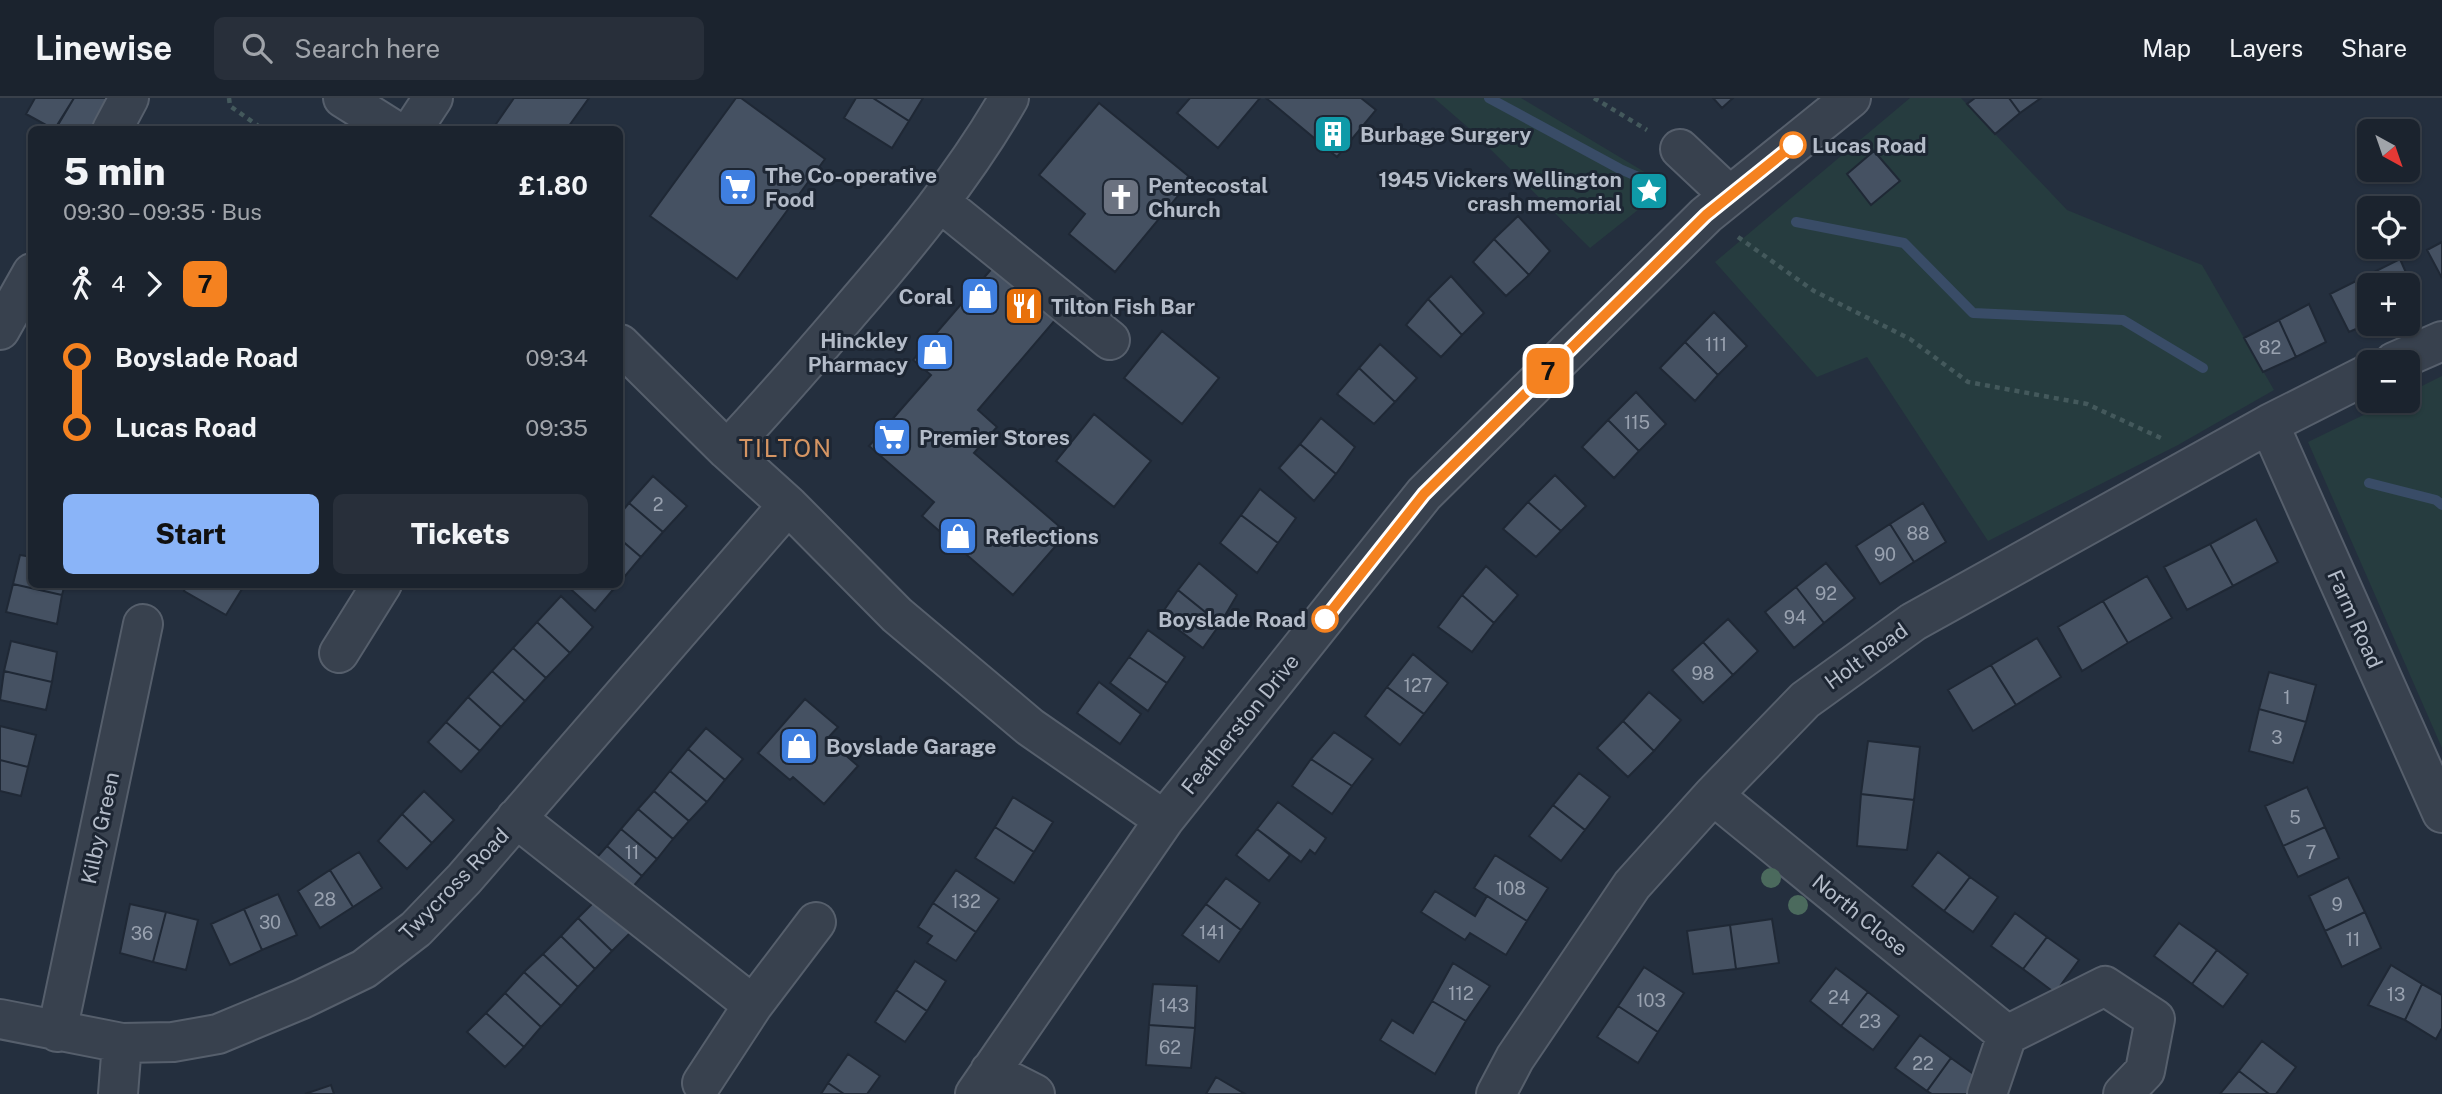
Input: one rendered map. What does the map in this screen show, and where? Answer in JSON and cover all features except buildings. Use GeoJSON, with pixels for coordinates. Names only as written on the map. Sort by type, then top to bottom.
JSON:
{"type":"FeatureCollection","features":[{"type":"Feature","properties":{"kind":"street"},"geometry":{"type":"LineString","coordinates":[[114,126],[129,98]]}},
{"type":"Feature","properties":{"kind":"street"},"geometry":{"type":"LineString","coordinates":[[344,98],[388,126]]}},
{"type":"Feature","properties":{"kind":"street"},"geometry":{"type":"LineString","coordinates":[[415,126],[433,98]]}},
{"type":"Feature","properties":{"kind":"street"},"geometry":{"type":"LineString","coordinates":[[727,450],[784,389],[888,267],[983,143],[1009,98]]}},
{"type":"Feature","properties":{"kind":"street","name":"Featherston Drive"},"geometry":{"type":"LineString","coordinates":[[982,1083],[1164,820],[1424,494],[1717,205],[1851,98]]}},
{"type":"Feature","properties":{"kind":"street"},"geometry":{"type":"LineString","coordinates":[[1680,149],[1717,205]]}},
{"type":"Feature","properties":{"kind":"street"},"geometry":{"type":"LineString","coordinates":[[940,202],[1110,340]]}},
{"type":"Feature","properties":{"kind":"street"},"geometry":{"type":"LineString","coordinates":[[0,330],[28,280]]}},
{"type":"Feature","properties":{"kind":"street"},"geometry":{"type":"LineString","coordinates":[[2420,351],[2442,341]]}},
{"type":"Feature","properties":{"kind":"street"},"geometry":{"type":"LineString","coordinates":[[623,347],[727,450],[788,505],[897,615],[1020,718],[1164,820]]}},
{"type":"Feature","properties":{"kind":"street","name":"Holt Road"},"geometry":{"type":"LineString","coordinates":[[1496,1094],[1515,1058],[1632,885],[1713,795],[1805,700],[1913,622],[2269,424],[2357,380]]}},
{"type":"Feature","properties":{"kind":"street","name":"Farm Road"},"geometry":{"type":"LineString","coordinates":[[2269,424],[2442,813]]}},
{"type":"Feature","properties":{"kind":"street","name":"Twycross Road"},"geometry":{"type":"LineString","coordinates":[[0,1019],[122,1043],[173,1042],[218,1034],[302,999],[364,969],[416,929],[464,879],[788,505]]}},
{"type":"Feature","properties":{"kind":"street"},"geometry":{"type":"LineString","coordinates":[[339,653],[380,588]]}},
{"type":"Feature","properties":{"kind":"street","name":"Kilby Green"},"geometry":{"type":"LineString","coordinates":[[57,1032],[143,624]]}},
{"type":"Feature","properties":{"kind":"street","name":"North Close"},"geometry":{"type":"LineString","coordinates":[[1713,795],[2007,1035]]}},
{"type":"Feature","properties":{"kind":"street"},"geometry":{"type":"LineString","coordinates":[[516,818],[752,1005]]}},
{"type":"Feature","properties":{"kind":"street"},"geometry":{"type":"LineString","coordinates":[[702,1083],[752,1005],[816,922]]}},
{"type":"Feature","properties":{"kind":"street"},"geometry":{"type":"LineString","coordinates":[[1987,1094],[2007,1035],[2105,986],[2155,1019],[2145,1071],[2123,1094]]}},
{"type":"Feature","properties":{"kind":"street"},"geometry":{"type":"LineString","coordinates":[[118,1094],[122,1043]]}},
{"type":"Feature","properties":{"kind":"street"},"geometry":{"type":"LineString","coordinates":[[982,1083],[1035,1094]]}},
{"type":"Feature","properties":{"kind":"path"},"geometry":{"type":"LineString","coordinates":[[229,98],[230,106],[258,126]]}},
{"type":"Feature","properties":{"kind":"path"},"geometry":{"type":"LineString","coordinates":[[1594,98],[1680,149]]}},
{"type":"Feature","properties":{"kind":"path"},"geometry":{"type":"LineString","coordinates":[[1717,205],[1814,291],[1910,339],[1968,382],[2087,404],[2207,458]]}},
{"type":"Feature","properties":{"kind":"green space"},"geometry":{"type":"Polygon","coordinates":[[[1434,98],[1521,98],[1668,186],[1590,248],[1471,130],[1434,98]]]}},
{"type":"Feature","properties":{"kind":"green space"},"geometry":{"type":"Polygon","coordinates":[[[1910,98],[1961,98],[2067,210],[2202,265],[2274,390],[2178,445],[1988,541],[1867,357],[1817,377],[1715,262],[1910,98]]]}},
{"type":"Feature","properties":{"kind":"green space"},"geometry":{"type":"Polygon","coordinates":[[[2442,376],[2442,748],[2308,442],[2367,413],[2420,413],[2420,387],[2442,376]]]}},
{"type":"Feature","properties":{"kind":"waterway"},"geometry":{"type":"LineString","coordinates":[[1489,98],[1620,169],[1650,182]]}},
{"type":"Feature","properties":{"kind":"waterway"},"geometry":{"type":"LineString","coordinates":[[1796,222],[1904,243],[1973,313],[2123,320],[2203,368]]}},
{"type":"Feature","properties":{"kind":"waterway"},"geometry":{"type":"LineString","coordinates":[[2369,483],[2436,500],[2442,505]]}},
{"type":"Feature","properties":{"kind":"bus line","name":"7"},"geometry":{"type":"LineString","coordinates":[[1325,619],[1424,494],[1706,215],[1793,145]]}},
{"type":"Feature","properties":{"kind":"place","name":"Burbage Surgery"},"geometry":{"type":"Point","coordinates":[1333,134]}},
{"type":"Feature","properties":{"kind":"place","name":"Lucas Road"},"geometry":{"type":"Point","coordinates":[1793,145]}},
{"type":"Feature","properties":{"kind":"place","name":"The Co-operative Food"},"geometry":{"type":"Point","coordinates":[738,187]}},
{"type":"Feature","properties":{"kind":"place","name":"1945 Vickers Wellington crash memorial"},"geometry":{"type":"Point","coordinates":[1649,191]}},
{"type":"Feature","properties":{"kind":"place","name":"Pentecostal Church"},"geometry":{"type":"Point","coordinates":[1121,197]}},
{"type":"Feature","properties":{"kind":"place","name":"Coral"},"geometry":{"type":"Point","coordinates":[980,296]}},
{"type":"Feature","properties":{"kind":"place","name":"Tilton Fish Bar"},"geometry":{"type":"Point","coordinates":[1024,306]}},
{"type":"Feature","properties":{"kind":"place","name":"Hinckley Pharmacy"},"geometry":{"type":"Point","coordinates":[935,352]}},
{"type":"Feature","properties":{"kind":"place","name":"Premier Stores"},"geometry":{"type":"Point","coordinates":[892,437]}},
{"type":"Feature","properties":{"kind":"place","name":"Reflections"},"geometry":{"type":"Point","coordinates":[958,536]}},
{"type":"Feature","properties":{"kind":"place","name":"Boyslade Road"},"geometry":{"type":"Point","coordinates":[1325,619]}},
{"type":"Feature","properties":{"kind":"place","name":"Boyslade Garage"},"geometry":{"type":"Point","coordinates":[799,746]}},
{"type":"Feature","properties":{"kind":"district","name":"TILTON"},"geometry":{"type":"Point","coordinates":[786,448]}}]}
